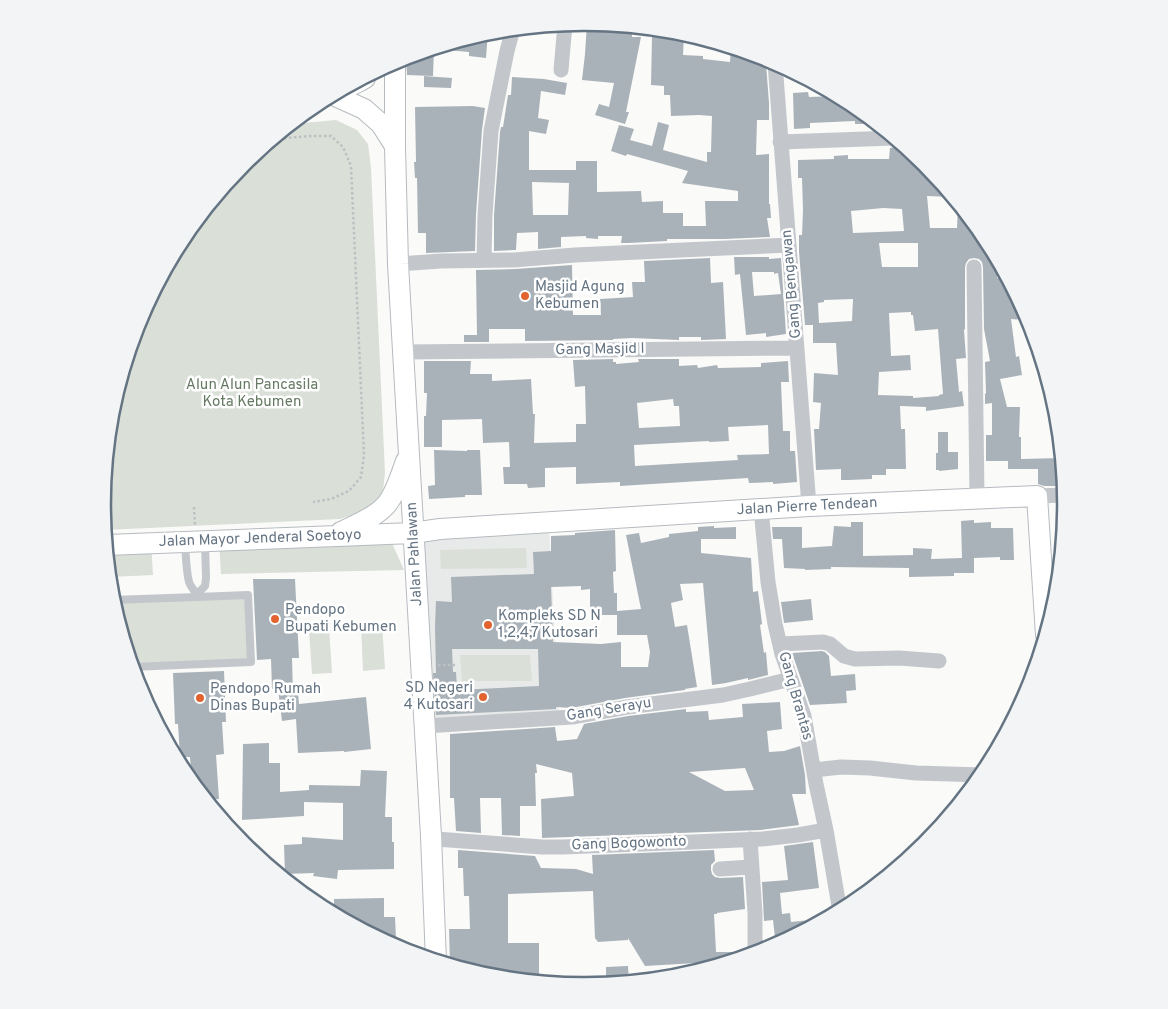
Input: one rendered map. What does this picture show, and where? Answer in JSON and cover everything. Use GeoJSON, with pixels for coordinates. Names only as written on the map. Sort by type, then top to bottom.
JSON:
{"type":"FeatureCollection","features":[{"type":"Feature","properties":{"kind":"main road","name":"Jalan Pahlawan"},"geometry":{"type":"LineString","coordinates":[[395,71],[398,264],[425,726],[436,954]]}},
{"type":"Feature","properties":{"kind":"main road"},"geometry":{"type":"LineString","coordinates":[[341,99],[364,109],[381,124],[395,146]]}},
{"type":"Feature","properties":{"kind":"main road"},"geometry":{"type":"LineString","coordinates":[[334,536],[364,522],[384,508],[395,490],[409,455]]}},
{"type":"Feature","properties":{"kind":"main road"},"geometry":{"type":"LineString","coordinates":[[1037,496],[1045,612]]}},
{"type":"Feature","properties":{"kind":"main road","name":"Jalan Pierre Tendean"},"geometry":{"type":"LineString","coordinates":[[413,533],[809,506],[1037,496]]}},
{"type":"Feature","properties":{"kind":"main road"},"geometry":{"type":"LineString","coordinates":[[412,504],[440,530]]}},
{"type":"Feature","properties":{"kind":"main road","name":"Jalan Mayor Jenderal Soetoyo"},"geometry":{"type":"LineString","coordinates":[[113,544],[413,533]]}},
{"type":"Feature","properties":{"kind":"main road"},"geometry":{"type":"LineString","coordinates":[[388,534],[415,565]]}},
{"type":"Feature","properties":{"kind":"street"},"geometry":{"type":"LineString","coordinates":[[561,70],[564,32]]}},
{"type":"Feature","properties":{"kind":"street"},"geometry":{"type":"LineString","coordinates":[[484,260],[491,131],[511,37]]}},
{"type":"Feature","properties":{"kind":"street","name":"Gang Bengawan"},"geometry":{"type":"LineString","coordinates":[[776,72],[809,506]]}},
{"type":"Feature","properties":{"kind":"street"},"geometry":{"type":"LineString","coordinates":[[780,142],[883,138]]}},
{"type":"Feature","properties":{"kind":"street"},"geometry":{"type":"LineString","coordinates":[[398,264],[441,261],[514,260],[576,255],[789,245]]}},
{"type":"Feature","properties":{"kind":"street"},"geometry":{"type":"LineString","coordinates":[[974,267],[977,498]]}},
{"type":"Feature","properties":{"kind":"street","name":"Gang Masjid I"},"geometry":{"type":"LineString","coordinates":[[403,352],[797,348]]}},
{"type":"Feature","properties":{"kind":"street"},"geometry":{"type":"LineString","coordinates":[[1037,496],[1057,495]]}},
{"type":"Feature","properties":{"kind":"street","name":"Gang Brantas"},"geometry":{"type":"LineString","coordinates":[[760,509],[768,582],[780,644],[804,716],[839,903]]}},
{"type":"Feature","properties":{"kind":"street"},"geometry":{"type":"LineString","coordinates":[[780,644],[823,642],[830,644],[844,656],[855,659],[899,658],[939,661]]}},
{"type":"Feature","properties":{"kind":"street","name":"Gang Serayu"},"geometry":{"type":"LineString","coordinates":[[425,726],[572,717],[627,707],[723,695],[791,679]]}},
{"type":"Feature","properties":{"kind":"street"},"geometry":{"type":"LineString","coordinates":[[814,770],[841,767],[916,773],[972,775]]}},
{"type":"Feature","properties":{"kind":"street","name":"Gang Bogowonto"},"geometry":{"type":"LineString","coordinates":[[431,836],[436,839],[542,847],[750,839],[798,835],[826,830]]}},
{"type":"Feature","properties":{"kind":"street"},"geometry":{"type":"LineString","coordinates":[[750,839],[755,946]]}},
{"type":"Feature","properties":{"kind":"street"},"geometry":{"type":"LineString","coordinates":[[720,869],[752,867]]}},
{"type":"Feature","properties":{"kind":"lane"},"geometry":{"type":"LineString","coordinates":[[197,595],[205,586],[205,541]]}},
{"type":"Feature","properties":{"kind":"lane"},"geometry":{"type":"LineString","coordinates":[[185,542],[189,581],[197,595]]}},
{"type":"Feature","properties":{"kind":"lane"},"geometry":{"type":"LineString","coordinates":[[121,599],[197,595],[248,595],[251,662],[140,667]]}},
{"type":"Feature","properties":{"kind":"path"},"geometry":{"type":"LineString","coordinates":[[285,138],[331,136],[343,147],[350,166],[364,455],[361,477],[348,491],[331,499],[313,502]]}},
{"type":"Feature","properties":{"kind":"shaded area","name":"Kompleks SD N 1,2,4,7 Kutosari"},"geometry":{"type":"Polygon","coordinates":[[[549,527],[559,716],[427,723],[417,534],[549,527]]]}},
{"type":"Feature","properties":{"kind":"green space","name":"Alun Alun Pancasila Kota Kebumen"},"geometry":{"type":"Polygon","coordinates":[[[336,120],[357,130],[368,144],[371,168],[385,473],[383,491],[379,499],[370,508],[340,519],[112,530],[112,474],[120,412],[136,352],[160,295],[174,268],[191,242],[228,192],[272,149],[305,123],[336,120]]]}},
{"type":"Feature","properties":{"kind":"green space"},"geometry":{"type":"Polygon","coordinates":[[[388,534],[404,570],[221,574],[219,541],[388,534]]]}},
{"type":"Feature","properties":{"kind":"green space"},"geometry":{"type":"Polygon","coordinates":[[[151,543],[153,575],[117,577],[113,546],[151,543]]]}},
{"type":"Feature","properties":{"kind":"green space"},"geometry":{"type":"Polygon","coordinates":[[[526,548],[527,568],[441,569],[440,550],[526,548]]]}},
{"type":"Feature","properties":{"kind":"green space"},"geometry":{"type":"Polygon","coordinates":[[[248,595],[251,662],[140,667],[121,600],[248,595]]]}},
{"type":"Feature","properties":{"kind":"green space"},"geometry":{"type":"Polygon","coordinates":[[[382,624],[385,669],[363,671],[361,625],[382,624]]]}},
{"type":"Feature","properties":{"kind":"green space"},"geometry":{"type":"Polygon","coordinates":[[[329,627],[332,673],[312,674],[309,629],[329,627]]]}},
{"type":"Feature","properties":{"kind":"green space"},"geometry":{"type":"Polygon","coordinates":[[[460,655],[530,655],[532,681],[462,681],[460,655]]]}},
{"type":"Feature","properties":{"kind":"building"},"geometry":{"type":"Polygon","coordinates":[[[586,31],[632,34],[632,37],[641,37],[626,112],[629,112],[625,124],[595,115],[599,104],[609,107],[614,83],[582,80],[586,31]]]}},
{"type":"Feature","properties":{"kind":"building"},"geometry":{"type":"Polygon","coordinates":[[[652,37],[684,42],[683,55],[703,56],[703,59],[730,62],[731,54],[766,68],[769,120],[757,120],[756,155],[769,154],[769,204],[771,218],[767,218],[770,237],[667,239],[667,241],[621,243],[622,236],[598,236],[598,239],[586,238],[586,236],[561,237],[561,247],[538,249],[538,232],[517,233],[516,250],[494,251],[494,215],[500,132],[501,127],[503,127],[508,95],[511,95],[512,77],[567,83],[565,95],[541,91],[538,118],[549,120],[546,134],[529,131],[529,170],[576,170],[576,161],[597,161],[597,192],[641,191],[642,202],[663,201],[663,213],[683,213],[683,226],[706,226],[705,201],[738,201],[738,191],[682,183],[688,171],[611,151],[619,125],[634,129],[630,140],[652,146],[658,122],[669,125],[663,150],[707,162],[707,152],[711,152],[712,116],[671,116],[670,95],[664,95],[664,86],[651,85],[652,37]],[[532,182],[533,215],[568,215],[569,183],[532,182]]]}},
{"type":"Feature","properties":{"kind":"building"},"geometry":{"type":"Polygon","coordinates":[[[487,41],[486,58],[469,56],[469,52],[451,50],[487,41]]]}},
{"type":"Feature","properties":{"kind":"building"},"geometry":{"type":"Polygon","coordinates":[[[434,55],[433,76],[407,75],[406,66],[434,55]]]}},
{"type":"Feature","properties":{"kind":"building"},"geometry":{"type":"Polygon","coordinates":[[[424,76],[452,78],[451,88],[424,87],[424,76]]]}},
{"type":"Feature","properties":{"kind":"building"},"geometry":{"type":"Polygon","coordinates":[[[808,92],[809,97],[823,96],[865,124],[855,124],[855,121],[810,123],[810,128],[794,129],[793,93],[808,92]]]}},
{"type":"Feature","properties":{"kind":"building"},"geometry":{"type":"Polygon","coordinates":[[[473,106],[485,108],[476,214],[475,251],[426,253],[426,233],[418,233],[417,178],[415,178],[414,162],[416,162],[415,107],[473,106]]]}},
{"type":"Feature","properties":{"kind":"building"},"geometry":{"type":"Polygon","coordinates":[[[894,147],[940,192],[944,197],[927,196],[930,228],[957,228],[958,214],[994,268],[997,278],[999,278],[1008,295],[1019,319],[1011,319],[1016,357],[1019,356],[1022,375],[1000,379],[1007,407],[1020,407],[1019,437],[1021,437],[1021,459],[1054,458],[1056,486],[1038,484],[1038,469],[1008,469],[1008,461],[986,461],[986,435],[992,435],[992,403],[985,404],[985,362],[990,361],[984,329],[983,267],[979,259],[974,258],[969,259],[965,267],[964,330],[966,358],[956,359],[959,392],[962,391],[964,406],[926,411],[926,407],[900,406],[901,429],[905,429],[906,469],[886,469],[886,475],[872,475],[872,479],[849,480],[841,480],[841,469],[816,470],[814,429],[819,429],[821,403],[813,402],[814,373],[838,375],[836,343],[813,343],[813,325],[805,325],[799,252],[799,235],[802,235],[802,178],[798,178],[798,160],[834,159],[834,156],[848,155],[848,159],[889,159],[890,148],[894,147]],[[883,208],[851,211],[853,233],[904,231],[902,209],[883,208]],[[879,243],[882,267],[918,267],[918,243],[879,243]],[[853,299],[824,300],[824,302],[818,303],[819,323],[852,321],[853,299]],[[911,312],[889,313],[891,356],[910,355],[911,370],[879,372],[878,395],[913,396],[913,398],[943,394],[938,329],[915,331],[911,312]]]}},
{"type":"Feature","properties":{"kind":"building"},"geometry":{"type":"Polygon","coordinates":[[[734,257],[781,258],[786,334],[766,337],[766,333],[746,335],[740,274],[735,275],[734,257]],[[752,272],[754,296],[781,294],[778,273],[774,274],[774,272],[752,272]]]}},
{"type":"Feature","properties":{"kind":"building"},"geometry":{"type":"Polygon","coordinates":[[[710,258],[711,283],[723,282],[726,339],[701,340],[701,337],[679,337],[679,340],[632,338],[525,341],[525,329],[489,329],[489,342],[464,342],[464,335],[477,335],[476,270],[572,265],[573,315],[601,315],[600,299],[633,297],[632,282],[645,282],[644,261],[710,258]]]}},
{"type":"Feature","properties":{"kind":"building"},"geometry":{"type":"Polygon","coordinates":[[[613,359],[613,362],[616,362],[616,364],[639,362],[638,359],[679,359],[679,366],[697,365],[698,368],[717,365],[718,368],[761,367],[761,363],[788,361],[789,382],[781,382],[783,431],[790,431],[790,451],[795,451],[797,482],[749,483],[748,478],[620,486],[620,482],[576,484],[576,467],[545,468],[545,487],[528,488],[527,484],[504,484],[503,467],[510,467],[509,442],[483,443],[482,419],[442,420],[442,447],[424,447],[424,416],[426,416],[427,393],[424,393],[424,361],[471,361],[470,374],[492,374],[492,381],[531,379],[533,414],[535,414],[534,443],[576,442],[576,424],[586,424],[585,386],[575,387],[573,360],[613,359]],[[673,399],[637,403],[639,428],[680,426],[679,406],[674,406],[673,399]],[[768,425],[728,427],[729,441],[634,445],[635,466],[738,460],[737,455],[769,454],[768,425]]]}},
{"type":"Feature","properties":{"kind":"building"},"geometry":{"type":"Polygon","coordinates":[[[938,432],[948,432],[948,452],[958,452],[958,469],[936,470],[938,432]]]}},
{"type":"Feature","properties":{"kind":"building"},"geometry":{"type":"Polygon","coordinates":[[[434,450],[480,450],[482,495],[429,499],[428,486],[435,485],[434,450]]]}},
{"type":"Feature","properties":{"kind":"building"},"geometry":{"type":"Polygon","coordinates":[[[974,520],[974,523],[991,522],[991,528],[1013,528],[1014,560],[1000,560],[1000,557],[974,558],[974,573],[954,573],[954,576],[909,577],[909,568],[831,567],[831,569],[805,570],[784,568],[782,539],[773,539],[772,527],[802,527],[802,548],[832,546],[834,526],[851,527],[851,522],[863,522],[863,556],[913,555],[913,548],[932,549],[931,559],[962,558],[961,521],[974,520]]]}},
{"type":"Feature","properties":{"kind":"building"},"geometry":{"type":"Polygon","coordinates":[[[698,527],[736,527],[736,539],[701,539],[701,553],[751,558],[753,592],[758,591],[762,624],[760,625],[764,653],[766,652],[768,675],[712,685],[703,583],[680,584],[683,600],[671,603],[675,627],[687,625],[697,687],[571,708],[556,707],[556,709],[436,715],[433,673],[436,673],[436,601],[452,602],[451,577],[534,574],[533,552],[551,551],[551,536],[615,530],[616,571],[613,572],[614,593],[617,593],[617,611],[641,609],[626,535],[639,533],[641,543],[669,537],[669,534],[698,531],[698,527]],[[581,586],[551,587],[553,642],[601,644],[621,642],[621,667],[648,667],[650,652],[647,635],[617,635],[617,615],[590,615],[590,589],[581,590],[581,586]],[[452,649],[453,672],[456,672],[457,690],[539,686],[538,649],[452,649]]]}},
{"type":"Feature","properties":{"kind":"building"},"geometry":{"type":"Polygon","coordinates":[[[253,579],[295,579],[299,658],[292,658],[293,694],[298,693],[299,704],[366,697],[371,749],[344,752],[298,753],[296,719],[282,721],[278,689],[272,689],[271,659],[257,660],[253,579]]]}},
{"type":"Feature","properties":{"kind":"building"},"geometry":{"type":"Polygon","coordinates":[[[811,599],[813,620],[784,623],[781,602],[811,599]]]}},
{"type":"Feature","properties":{"kind":"building"},"geometry":{"type":"Polygon","coordinates":[[[822,651],[829,656],[831,676],[855,674],[856,690],[846,691],[847,703],[810,705],[792,653],[822,651]]]}},
{"type":"Feature","properties":{"kind":"building"},"geometry":{"type":"Polygon","coordinates":[[[224,671],[226,722],[222,722],[224,754],[216,755],[219,799],[214,799],[191,767],[190,757],[184,757],[180,749],[178,724],[175,724],[173,673],[224,671]]]}},
{"type":"Feature","properties":{"kind":"building"},"geometry":{"type":"Polygon","coordinates":[[[780,702],[782,729],[767,731],[769,752],[784,751],[800,746],[806,794],[792,794],[799,825],[761,830],[542,838],[541,799],[574,796],[572,773],[536,764],[536,806],[520,806],[520,836],[502,835],[501,798],[480,798],[481,833],[456,831],[454,798],[450,798],[450,734],[555,727],[557,741],[577,739],[584,724],[628,716],[686,709],[686,712],[708,711],[709,720],[743,717],[742,704],[780,702]],[[745,768],[689,772],[725,791],[754,790],[745,768]]]}},
{"type":"Feature","properties":{"kind":"building"},"geometry":{"type":"Polygon","coordinates":[[[269,743],[269,763],[280,763],[280,792],[309,790],[309,785],[360,786],[361,770],[387,771],[385,817],[392,817],[394,869],[338,870],[337,879],[313,876],[314,873],[289,874],[285,871],[284,845],[302,844],[302,837],[343,840],[343,803],[304,802],[304,816],[242,820],[243,744],[269,743]]]}},
{"type":"Feature","properties":{"kind":"building"},"geometry":{"type":"Polygon","coordinates":[[[813,842],[819,888],[780,893],[782,914],[790,913],[791,922],[810,920],[775,937],[773,920],[764,921],[762,882],[788,880],[784,846],[813,842]]]}},
{"type":"Feature","properties":{"kind":"building"},"geometry":{"type":"Polygon","coordinates":[[[458,850],[535,856],[541,868],[576,869],[593,874],[592,855],[714,850],[715,861],[711,865],[711,870],[715,877],[743,877],[745,909],[714,914],[716,952],[739,952],[696,964],[645,966],[628,938],[628,940],[598,942],[595,938],[593,891],[508,894],[508,943],[539,943],[539,976],[492,969],[462,962],[450,958],[449,929],[470,929],[469,896],[464,896],[463,868],[458,868],[458,850]]]}},
{"type":"Feature","properties":{"kind":"building"},"geometry":{"type":"Polygon","coordinates":[[[384,898],[384,917],[395,917],[396,939],[331,904],[334,904],[334,899],[384,898]]]}},
{"type":"Feature","properties":{"kind":"building"},"geometry":{"type":"Polygon","coordinates":[[[628,966],[629,976],[606,977],[606,967],[628,966]]]}},
{"type":"Feature","properties":{"kind":"place","name":"Masjid Agung Kebumen"},"geometry":{"type":"Point","coordinates":[525,296]}},
{"type":"Feature","properties":{"kind":"place","name":"Pendopo Bupati Kebumen"},"geometry":{"type":"Point","coordinates":[275,619]}},
{"type":"Feature","properties":{"kind":"place","name":"Kompleks SD N 1,2,4,7 Kutosari"},"geometry":{"type":"Point","coordinates":[488,625]}},
{"type":"Feature","properties":{"kind":"place","name":"SD Negeri 4 Kutosari"},"geometry":{"type":"Point","coordinates":[483,697]}},
{"type":"Feature","properties":{"kind":"place","name":"Pendopo Rumah Dinas Bupati"},"geometry":{"type":"Point","coordinates":[200,698]}}]}
